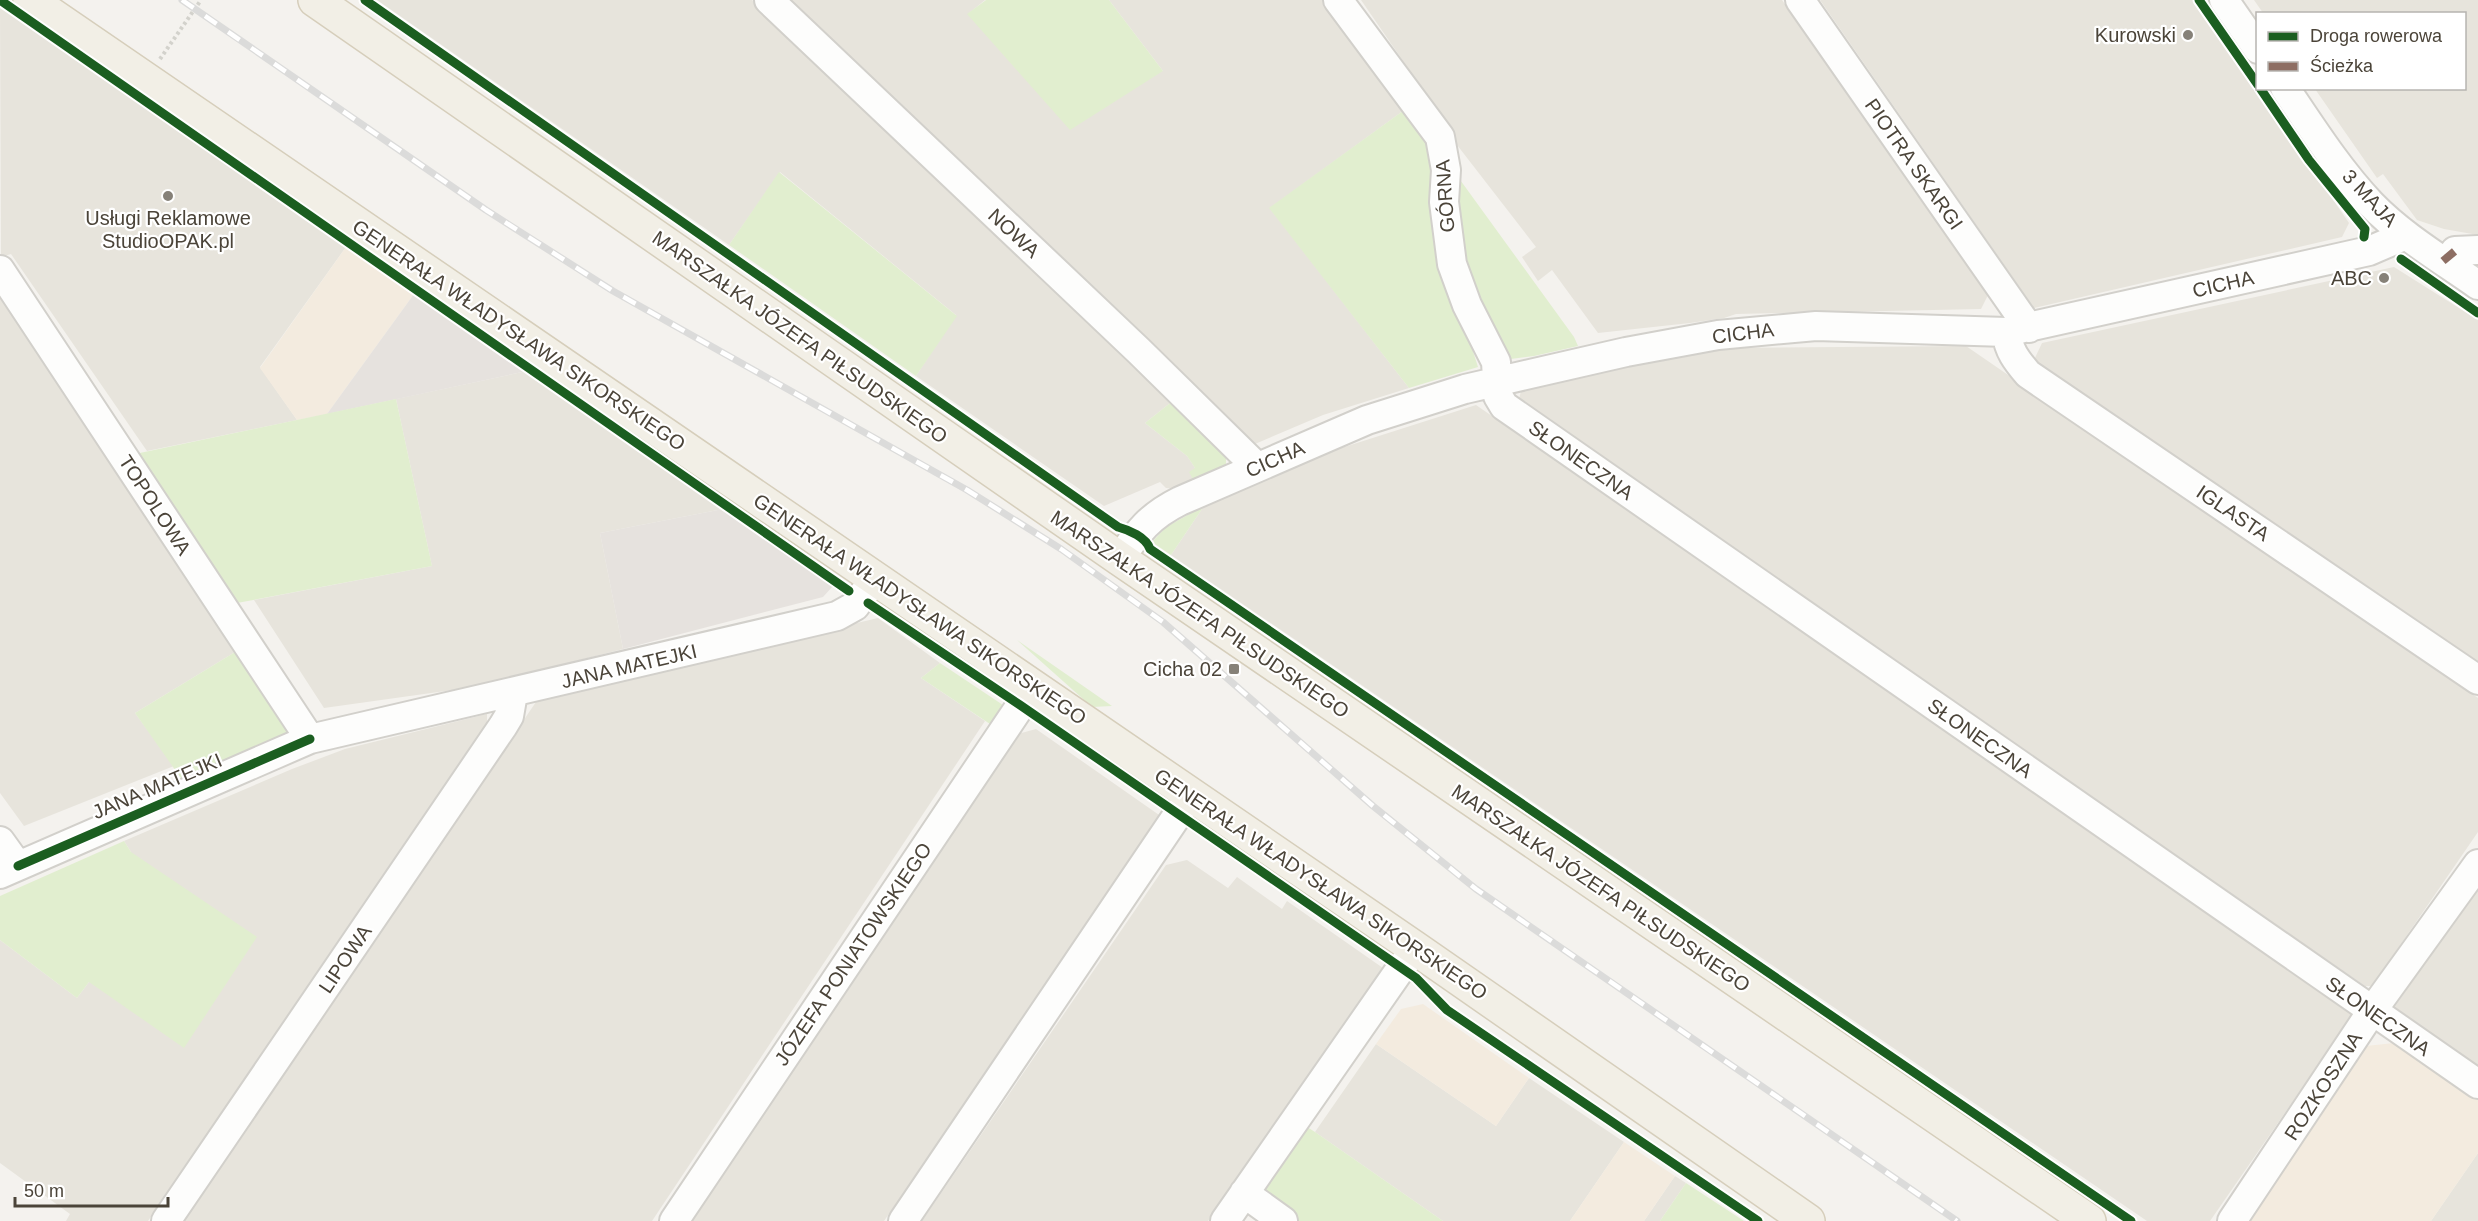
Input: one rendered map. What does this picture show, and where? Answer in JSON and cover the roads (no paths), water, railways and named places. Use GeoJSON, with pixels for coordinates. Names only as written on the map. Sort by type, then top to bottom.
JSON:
{"type":"FeatureCollection","features":[{"type":"Feature","properties":{"kind":"main road","name":"GENERAŁA WŁADYSŁAWA SIKORSKIEGO"},"geometry":{"type":"LineString","coordinates":[[30,0],[1415,948],[1808,1221]]}},
{"type":"Feature","properties":{"kind":"main road","name":"MARSZAŁKA JÓZEFA PIŁSUDSKIEGO"},"geometry":{"type":"LineString","coordinates":[[315,0],[1120,559],[2089,1221]]}},
{"type":"Feature","properties":{"kind":"street","name":"NOWA"},"geometry":{"type":"LineString","coordinates":[[769,0],[1139,351],[1257,467]]}},
{"type":"Feature","properties":{"kind":"street","name":"GÓRNA"},"geometry":{"type":"LineString","coordinates":[[1338,0],[1440,137],[1446,170],[1444,202],[1452,264],[1467,305],[1493,356],[1497,381]]}},
{"type":"Feature","properties":{"kind":"street","name":"PIOTRA SKARGI"},"geometry":{"type":"LineString","coordinates":[[1800,0],[2018,330]]}},
{"type":"Feature","properties":{"kind":"street"},"geometry":{"type":"LineString","coordinates":[[2224,0],[2256,46]]}},
{"type":"Feature","properties":{"kind":"street","name":"3 MAJA"},"geometry":{"type":"LineString","coordinates":[[2286,90],[2338,164],[2371,204],[2406,235],[2478,285]]}},
{"type":"Feature","properties":{"kind":"street","name":"CICHA"},"geometry":{"type":"LineString","coordinates":[[1120,559],[1147,522],[1163,509],[1367,420],[1497,381],[1637,350],[1766,329],[1816,326],[2018,330],[2369,251],[2406,235]]}},
{"type":"Feature","properties":{"kind":"street","name":"TOPOLOWA"},"geometry":{"type":"LineString","coordinates":[[0,270],[310,739]]}},
{"type":"Feature","properties":{"kind":"street","name":"IGLASTA"},"geometry":{"type":"LineString","coordinates":[[2018,330],[2008,346],[2013,357],[2028,374],[2478,680]]}},
{"type":"Feature","properties":{"kind":"street","name":"SŁONECZNA"},"geometry":{"type":"LineString","coordinates":[[1497,381],[1498,396],[1504,406],[2478,1084]]}},
{"type":"Feature","properties":{"kind":"street","name":"JANA MATEJKI"},"geometry":{"type":"LineString","coordinates":[[9,870],[310,739],[837,616],[855,606],[875,578]]}},
{"type":"Feature","properties":{"kind":"street","name":"JÓZEFA PONIATOWSKIEGO"},"geometry":{"type":"LineString","coordinates":[[674,1221],[1032,687]]}},
{"type":"Feature","properties":{"kind":"street","name":"LIPOWA"},"geometry":{"type":"LineString","coordinates":[[166,1221],[503,726],[509,716],[513,693]]}},
{"type":"Feature","properties":{"kind":"street"},"geometry":{"type":"LineString","coordinates":[[903,1221],[1191,795]]}},
{"type":"Feature","properties":{"kind":"street"},"geometry":{"type":"LineString","coordinates":[[0,841],[9,870]]}},
{"type":"Feature","properties":{"kind":"street","name":"ROZKOSZNA"},"geometry":{"type":"LineString","coordinates":[[2232,1221],[2372,1011],[2478,864]]}},
{"type":"Feature","properties":{"kind":"street"},"geometry":{"type":"LineString","coordinates":[[1225,1221],[1415,948]]}},
{"type":"Feature","properties":{"kind":"street"},"geometry":{"type":"LineString","coordinates":[[1244,1193],[1283,1221]]}},
{"type":"Feature","properties":{"kind":"railway"},"geometry":{"type":"LineString","coordinates":[[182,0],[486,210],[613,291],[967,490],[1061,549],[1163,622],[1373,806],[1476,889],[1957,1221]]}},
{"type":"Feature","properties":{"kind":"place","name":"Kurowski"},"geometry":{"type":"Point","coordinates":[2188,35]}},
{"type":"Feature","properties":{"kind":"place","name":"Usługi Reklamowe StudioOPAK.pl"},"geometry":{"type":"Point","coordinates":[168,196]}},
{"type":"Feature","properties":{"kind":"place","name":"ABC"},"geometry":{"type":"Point","coordinates":[2384,278]}},
{"type":"Feature","properties":{"kind":"place","name":"Cicha 02"},"geometry":{"type":"Point","coordinates":[1234,669]}}]}
